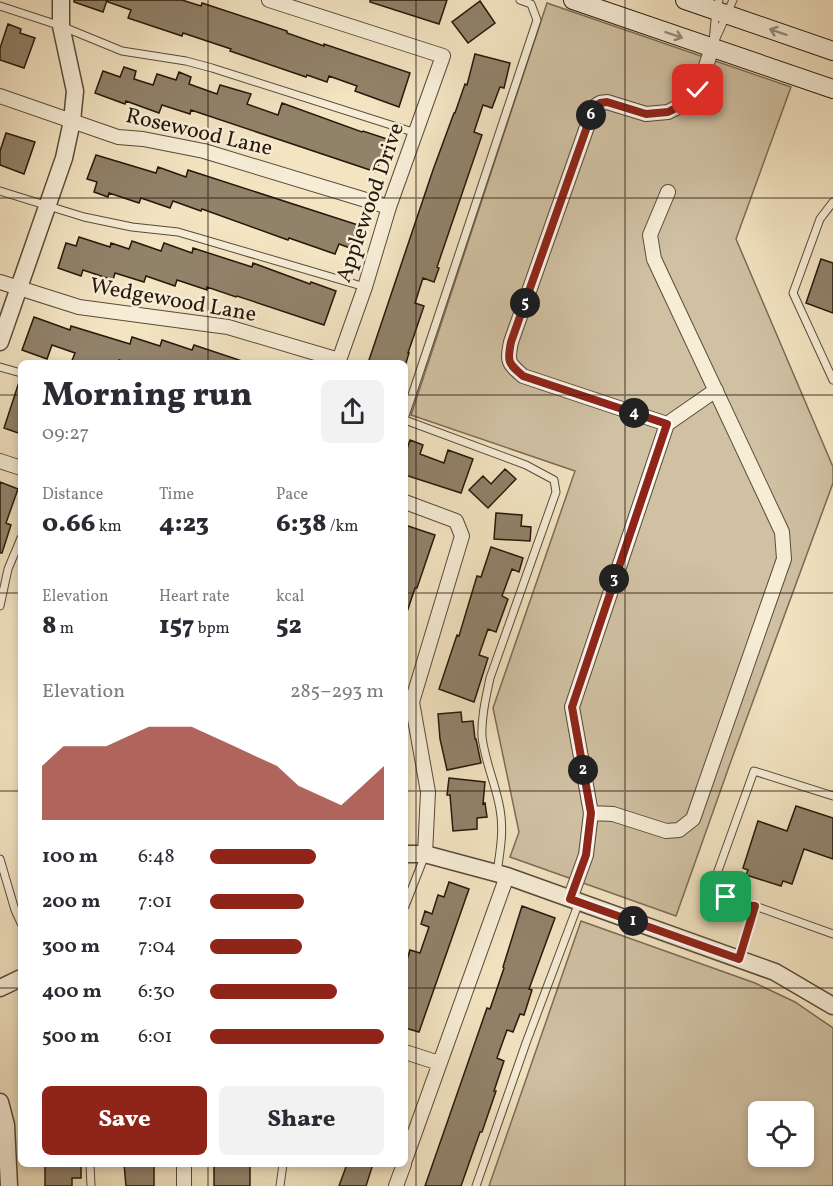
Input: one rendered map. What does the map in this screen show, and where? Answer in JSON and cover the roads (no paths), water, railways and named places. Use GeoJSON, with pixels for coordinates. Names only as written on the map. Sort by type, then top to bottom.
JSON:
{"type":"FeatureCollection","features":[{"type":"Feature","properties":{"kind":"main road"},"geometry":{"type":"LineString","coordinates":[[573,0],[833,89]]}},
{"type":"Feature","properties":{"kind":"main road"},"geometry":{"type":"LineString","coordinates":[[685,0],[724,6],[833,51]]}},
{"type":"Feature","properties":{"kind":"street"},"geometry":{"type":"LineString","coordinates":[[0,342],[64,158],[72,120],[75,91],[61,26],[61,0]]}},
{"type":"Feature","properties":{"kind":"street","name":"Applewood Drive"},"geometry":{"type":"LineString","coordinates":[[269,0],[443,56],[389,207],[339,360]]}},
{"type":"Feature","properties":{"kind":"street"},"geometry":{"type":"LineString","coordinates":[[667,424],[523,376],[512,366],[508,357],[511,342],[594,107],[607,102],[646,114],[668,112],[688,102],[698,90],[712,48]]}},
{"type":"Feature","properties":{"kind":"street","name":"Rosewood Lane"},"geometry":{"type":"LineString","coordinates":[[0,96],[118,137],[144,139],[204,151],[389,207]]}},
{"type":"Feature","properties":{"kind":"street"},"geometry":{"type":"LineString","coordinates":[[591,813],[613,814],[666,831],[679,831],[693,819],[784,559],[782,532],[654,259],[650,235],[668,192]]}},
{"type":"Feature","properties":{"kind":"street","name":"Wedgewood Lane"},"geometry":{"type":"LineString","coordinates":[[0,282],[79,307],[228,327],[332,360]]}},
{"type":"Feature","properties":{"kind":"street"},"geometry":{"type":"LineString","coordinates":[[574,900],[586,855],[591,813],[572,707],[667,424],[716,390]]}},
{"type":"Feature","properties":{"kind":"street"},"geometry":{"type":"LineString","coordinates":[[0,461],[18,467]]}},
{"type":"Feature","properties":{"kind":"street"},"geometry":{"type":"LineString","coordinates":[[408,503],[456,521],[462,536],[412,702],[428,792],[425,854]]}},
{"type":"Feature","properties":{"kind":"street"},"geometry":{"type":"LineString","coordinates":[[408,854],[425,854],[502,874],[775,972],[833,1006]]}},
{"type":"Feature","properties":{"kind":"street"},"geometry":{"type":"LineString","coordinates":[[408,1151],[502,874]]}},
{"type":"Feature","properties":{"kind":"street"},"geometry":{"type":"LineString","coordinates":[[0,988],[18,979]]}},
{"type":"Feature","properties":{"kind":"street"},"geometry":{"type":"LineString","coordinates":[[408,1054],[439,1064]]}},
{"type":"Feature","properties":{"kind":"street"},"geometry":{"type":"LineString","coordinates":[[0,1102],[6,1125],[9,1186]]}},
{"type":"Feature","properties":{"kind":"street"},"geometry":{"type":"LineString","coordinates":[[184,1167],[184,1186]]}},
{"type":"Feature","properties":{"kind":"street"},"geometry":{"type":"LineString","coordinates":[[396,1186],[402,1167]]}},
{"type":"Feature","properties":{"kind":"lane"},"geometry":{"type":"LineString","coordinates":[[408,407],[537,20],[531,4],[520,0]]}},
{"type":"Feature","properties":{"kind":"lane"},"geometry":{"type":"LineString","coordinates":[[0,6],[61,26],[122,51],[186,61],[212,68],[416,133]]}},
{"type":"Feature","properties":{"kind":"lane"},"geometry":{"type":"LineString","coordinates":[[712,48],[724,6]]}},
{"type":"Feature","properties":{"kind":"lane"},"geometry":{"type":"LineString","coordinates":[[712,48],[724,6]]}},
{"type":"Feature","properties":{"kind":"lane"},"geometry":{"type":"LineString","coordinates":[[0,191],[84,217],[132,227],[178,232],[364,287]]}},
{"type":"Feature","properties":{"kind":"lane"},"geometry":{"type":"LineString","coordinates":[[833,202],[820,219],[793,293],[833,380]]}},
{"type":"Feature","properties":{"kind":"lane"},"geometry":{"type":"LineString","coordinates":[[0,367],[18,372]]}},
{"type":"Feature","properties":{"kind":"lane"},"geometry":{"type":"LineString","coordinates":[[408,421],[526,465],[554,480],[556,492],[490,678],[483,710],[482,737],[500,810],[502,874]]}},
{"type":"Feature","properties":{"kind":"lane"},"geometry":{"type":"LineString","coordinates":[[0,606],[8,570],[18,545]]}},
{"type":"Feature","properties":{"kind":"lane"},"geometry":{"type":"LineString","coordinates":[[833,796],[754,771],[715,879],[717,888],[726,897],[833,934]]}},
{"type":"Feature","properties":{"kind":"lane"},"geometry":{"type":"LineString","coordinates":[[408,898],[425,854]]}},
{"type":"Feature","properties":{"kind":"lane"},"geometry":{"type":"LineString","coordinates":[[0,859],[18,916]]}},
{"type":"Feature","properties":{"kind":"lane"},"geometry":{"type":"LineString","coordinates":[[476,1186],[574,900]]}},
{"type":"Feature","properties":{"kind":"lane"},"geometry":{"type":"LineString","coordinates":[[739,959],[755,906]]}},
{"type":"Feature","properties":{"kind":"lane"},"geometry":{"type":"LineString","coordinates":[[90,1167],[92,1186]]}},
{"type":"Feature","properties":{"kind":"lane"},"geometry":{"type":"LineString","coordinates":[[280,1186],[283,1167]]}}]}
